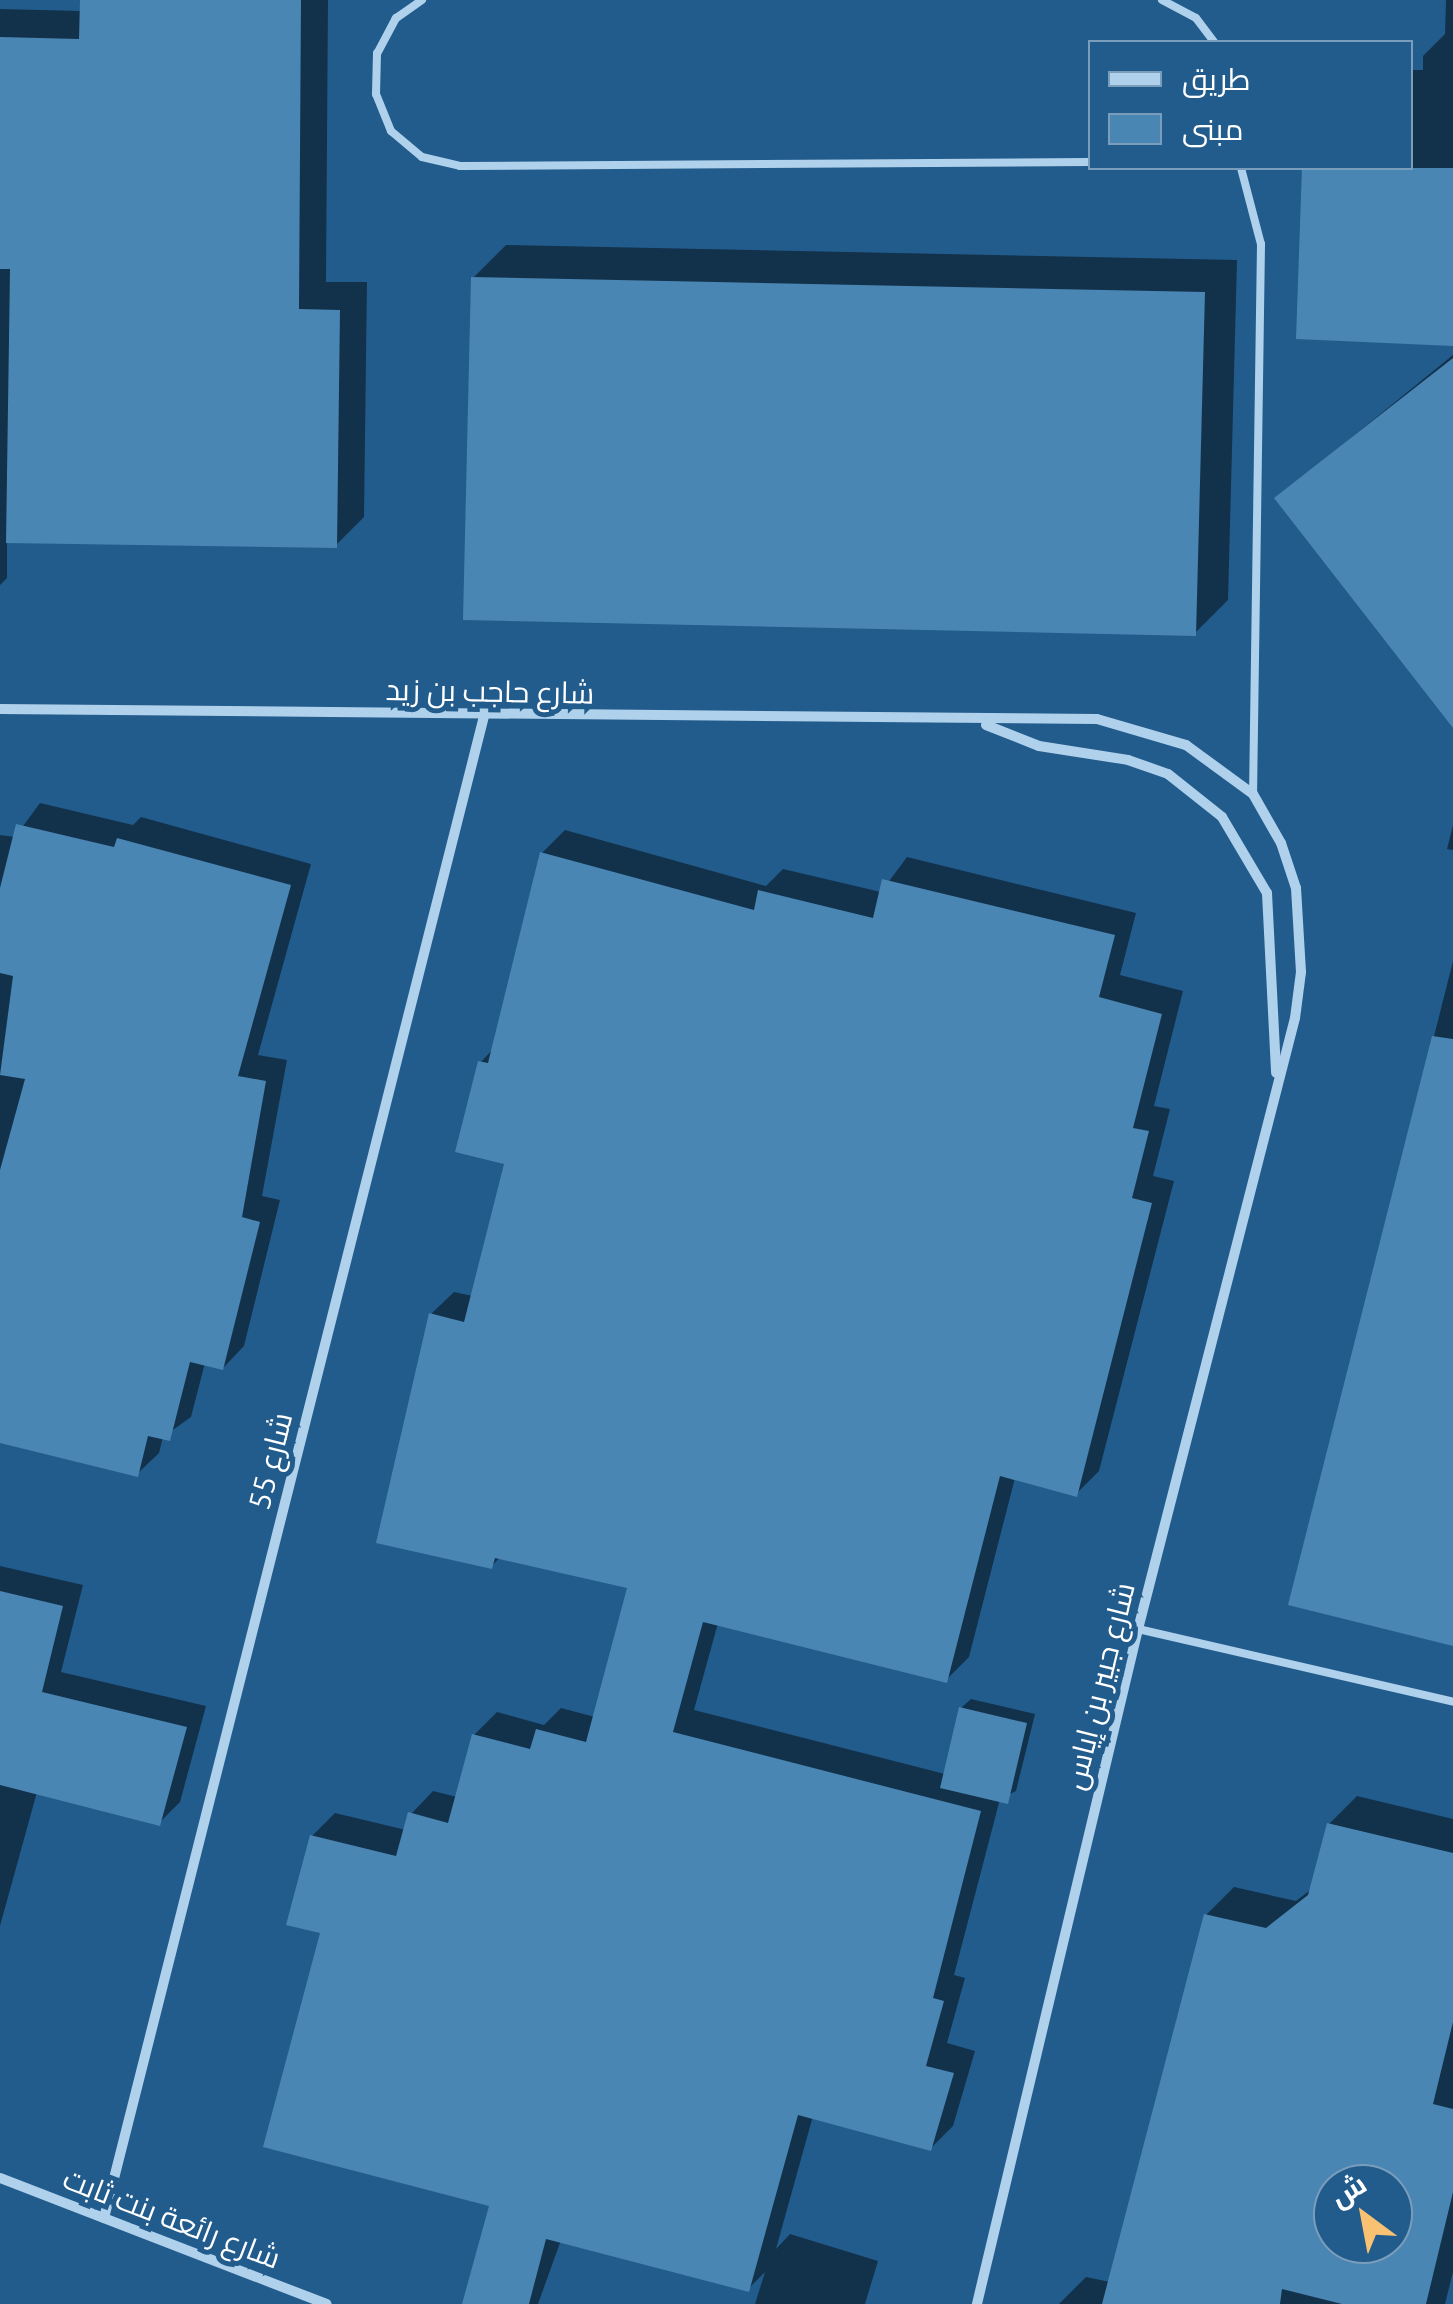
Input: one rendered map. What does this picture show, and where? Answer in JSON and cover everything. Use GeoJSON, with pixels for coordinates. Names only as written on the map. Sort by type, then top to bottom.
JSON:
{"type":"FeatureCollection","features":[{"type":"Feature","properties":{"kind":"street","name":"شارع حاجب بن زيد"},"geometry":{"type":"LineString","coordinates":[[0,709],[980,722]]}},
{"type":"Feature","properties":{"kind":"street","name":"شارع 55"},"geometry":{"type":"LineString","coordinates":[[104,2218],[484,716]]}},
{"type":"Feature","properties":{"kind":"street","name":"شارع جبير بن إياس"},"geometry":{"type":"LineString","coordinates":[[977,2304],[1300,972],[1296,888],[1281,843],[1253,794],[1224,767],[1140,728],[1040,717],[980,722]]}},
{"type":"Feature","properties":{"kind":"street","name":"شارع جبير بن إياس"},"geometry":{"type":"LineString","coordinates":[[980,722],[1038,746],[1128,760],[1168,774],[1222,817],[1267,893],[1276,1082]]}},
{"type":"Feature","properties":{"kind":"street","name":"شارع رائعة بنت ثابت"},"geometry":{"type":"LineString","coordinates":[[0,2178],[326,2304]]}},
{"type":"Feature","properties":{"kind":"lane"},"geometry":{"type":"LineString","coordinates":[[422,0],[396,18],[377,53],[376,94],[391,131],[422,156],[460,166],[1088,162]]}},
{"type":"Feature","properties":{"kind":"lane"},"geometry":{"type":"LineString","coordinates":[[1162,0],[1196,18],[1212,40]]}},
{"type":"Feature","properties":{"kind":"lane"},"geometry":{"type":"LineString","coordinates":[[1242,170],[1261,244],[1253,794]]}},
{"type":"Feature","properties":{"kind":"lane"},"geometry":{"type":"LineString","coordinates":[[1138,1629],[1453,1702]]}},
{"type":"Feature","properties":{"kind":"building"},"geometry":{"type":"Polygon","coordinates":[[[80,0],[301,0],[299,309],[340,310],[337,548],[6,543],[10,269],[0,269],[0,37],[79,39],[80,0]]]}},
{"type":"Feature","properties":{"kind":"building"},"geometry":{"type":"Polygon","coordinates":[[[1453,168],[1453,346],[1296,339],[1302,170],[1453,168]]]}},
{"type":"Feature","properties":{"kind":"building"},"geometry":{"type":"Polygon","coordinates":[[[471,277],[1205,292],[1196,636],[463,620],[471,277]]]}},
{"type":"Feature","properties":{"kind":"building"},"geometry":{"type":"Polygon","coordinates":[[[1453,358],[1453,728],[1274,498],[1453,358]]]}},
{"type":"Feature","properties":{"kind":"building"},"geometry":{"type":"Polygon","coordinates":[[[16,824],[114,847],[117,838],[291,885],[238,1076],[266,1081],[242,1217],[260,1222],[223,1370],[190,1362],[170,1441],[148,1436],[138,1477],[0,1443],[0,1170],[25,1079],[0,1075],[13,976],[0,973],[0,888],[16,824]]]}},
{"type":"Feature","properties":{"kind":"building"},"geometry":{"type":"Polygon","coordinates":[[[540,852],[754,910],[758,890],[873,918],[882,879],[1115,935],[1099,997],[1162,1014],[1133,1128],[1149,1131],[1132,1198],[1152,1203],[1077,1497],[1000,1476],[947,1683],[703,1622],[673,1732],[981,1811],[933,1998],[944,2001],[926,2066],[954,2073],[931,2151],[798,2115],[749,2292],[546,2239],[529,2304],[462,2304],[489,2206],[263,2147],[320,1933],[286,1925],[310,1835],[396,1856],[408,1812],[448,1823],[472,1734],[530,1749],[536,1729],[586,1742],[627,1588],[495,1558],[492,1569],[376,1543],[429,1313],[464,1322],[504,1164],[455,1152],[478,1061],[488,1063],[540,852]]]}},
{"type":"Feature","properties":{"kind":"building"},"geometry":{"type":"Polygon","coordinates":[[[1432,1036],[1453,1039],[1453,1646],[1288,1605],[1432,1036]]]}},
{"type":"Feature","properties":{"kind":"building"},"geometry":{"type":"Polygon","coordinates":[[[0,1591],[63,1606],[42,1692],[187,1727],[160,1826],[0,1785],[0,1591]]]}},
{"type":"Feature","properties":{"kind":"building"},"geometry":{"type":"Polygon","coordinates":[[[959,1707],[1027,1723],[1008,1804],[940,1788],[959,1707]]]}},
{"type":"Feature","properties":{"kind":"building"},"geometry":{"type":"Polygon","coordinates":[[[1327,1823],[1453,1853],[1453,2022],[1433,2104],[1453,2109],[1453,2192],[1426,2304],[1342,2304],[1282,2289],[1280,2304],[1102,2304],[1204,1914],[1266,1928],[1308,1895],[1327,1823]]]}}]}
